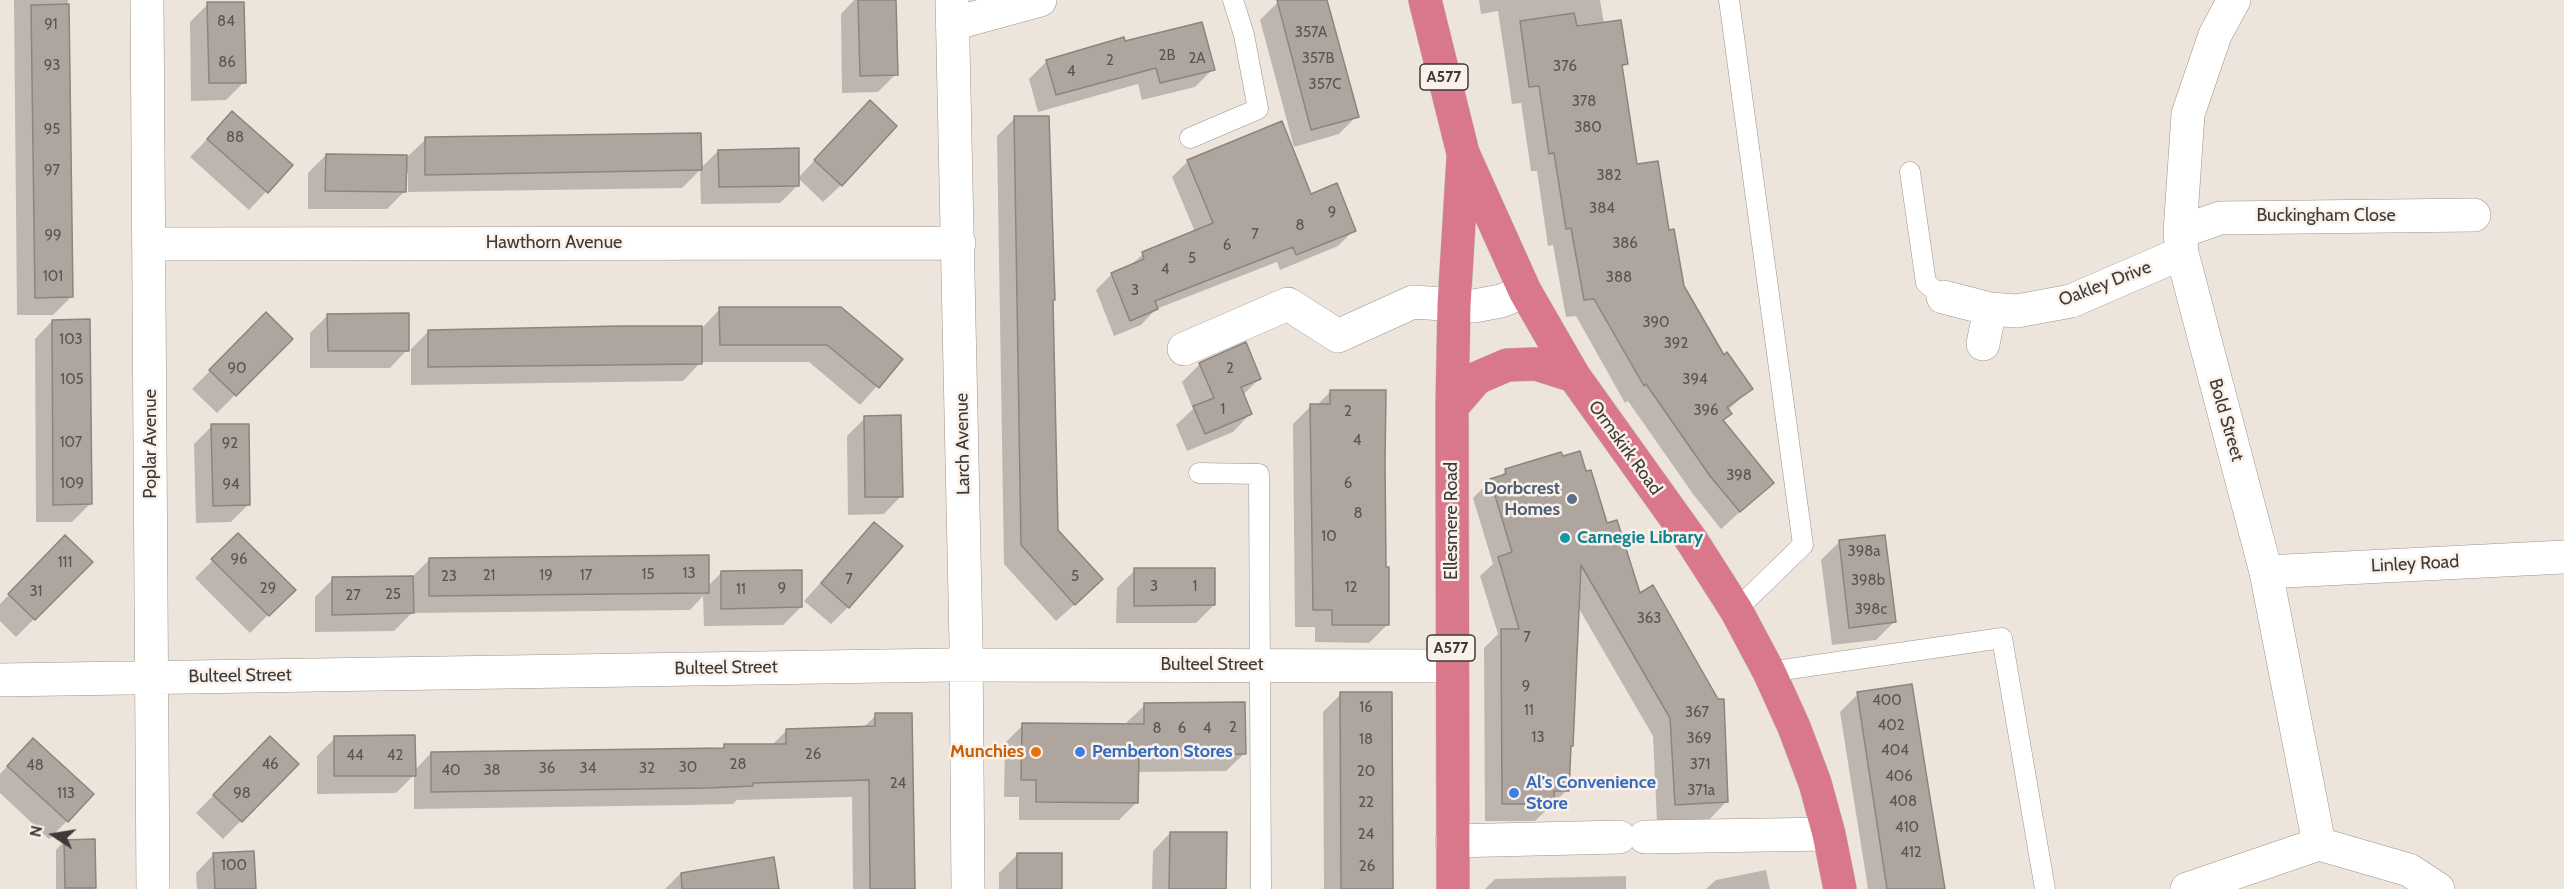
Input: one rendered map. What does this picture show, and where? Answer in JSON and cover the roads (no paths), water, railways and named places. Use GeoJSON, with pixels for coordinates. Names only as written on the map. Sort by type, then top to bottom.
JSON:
{"type":"FeatureCollection","features":[{"type":"Feature","properties":{"kind":"highway","name":"Ormskirk Road"},"geometry":{"type":"LineString","coordinates":[[1425,0],[1463,153],[1525,291],[1574,376],[1692,542],[1736,610],[1769,672],[1794,727],[1815,783],[1829,834],[1840,889]]}},
{"type":"Feature","properties":{"kind":"highway","name":"Ellesmere Road"},"geometry":{"type":"LineString","coordinates":[[1453,889],[1452,407],[1454,305],[1463,153]]}},
{"type":"Feature","properties":{"kind":"highway"},"geometry":{"type":"LineString","coordinates":[[1452,407],[1477,378],[1506,364],[1536,364],[1574,376]]}},
{"type":"Feature","properties":{"kind":"street","name":"Poplar Avenue"},"geometry":{"type":"LineString","coordinates":[[147,0],[153,889]]}},
{"type":"Feature","properties":{"kind":"street"},"geometry":{"type":"LineString","coordinates":[[952,12],[1040,0]]}},
{"type":"Feature","properties":{"kind":"street","name":"Bold Street"},"geometry":{"type":"LineString","coordinates":[[2234,0],[2215,35],[2188,114],[2181,242],[2266,572],[2319,844]]}},
{"type":"Feature","properties":{"kind":"street","name":"Larch Avenue"},"geometry":{"type":"LineString","coordinates":[[952,12],[959,243],[968,889]]}},
{"type":"Feature","properties":{"kind":"street","name":"Buckingham Close"},"geometry":{"type":"LineString","coordinates":[[2181,242],[2220,218],[2474,215]]}},
{"type":"Feature","properties":{"kind":"street","name":"Oakley Drive"},"geometry":{"type":"LineString","coordinates":[[1943,297],[1990,309],[2017,311],[2071,301],[2181,242]]}},
{"type":"Feature","properties":{"kind":"street","name":"Hawthorn Avenue"},"geometry":{"type":"LineString","coordinates":[[149,244],[959,243]]}},
{"type":"Feature","properties":{"kind":"street"},"geometry":{"type":"LineString","coordinates":[[1184,349],[1288,304],[1338,336],[1413,302],[1474,306],[1502,301],[1525,291]]}},
{"type":"Feature","properties":{"kind":"street"},"geometry":{"type":"LineString","coordinates":[[1983,344],[1990,309]]}},
{"type":"Feature","properties":{"kind":"street","name":"Linley Road"},"geometry":{"type":"LineString","coordinates":[[2266,572],[2564,557]]}},
{"type":"Feature","properties":{"kind":"street","name":"Bulteel Street"},"geometry":{"type":"LineString","coordinates":[[0,680],[966,664],[1451,666]]}},
{"type":"Feature","properties":{"kind":"street"},"geometry":{"type":"LineString","coordinates":[[1452,841],[1829,834]]}},
{"type":"Feature","properties":{"kind":"street"},"geometry":{"type":"LineString","coordinates":[[2187,889],[2319,844],[2409,870],[2438,889]]}},
{"type":"Feature","properties":{"kind":"lane"},"geometry":{"type":"LineString","coordinates":[[1190,138],[1258,109],[1244,35],[1233,0]]}},
{"type":"Feature","properties":{"kind":"lane"},"geometry":{"type":"LineString","coordinates":[[1729,0],[1803,545],[1736,610]]}},
{"type":"Feature","properties":{"kind":"lane"},"geometry":{"type":"LineString","coordinates":[[1910,172],[1926,283],[1943,297]]}},
{"type":"Feature","properties":{"kind":"lane"},"geometry":{"type":"LineString","coordinates":[[1199,473],[1259,474],[1261,889]]}},
{"type":"Feature","properties":{"kind":"lane"},"geometry":{"type":"LineString","coordinates":[[1769,672],[2002,638],[2045,889]]}},
{"type":"Feature","properties":{"kind":"place","name":"Dorbcrest Homes"},"geometry":{"type":"Point","coordinates":[1572,499]}},
{"type":"Feature","properties":{"kind":"place","name":"Carnegie Library"},"geometry":{"type":"Point","coordinates":[1565,538]}},
{"type":"Feature","properties":{"kind":"place","name":"Munchies"},"geometry":{"type":"Point","coordinates":[1036,752]}},
{"type":"Feature","properties":{"kind":"place","name":"Pemberton Stores"},"geometry":{"type":"Point","coordinates":[1080,752]}},
{"type":"Feature","properties":{"kind":"place","name":"Al's Convenience Store"},"geometry":{"type":"Point","coordinates":[1514,793]}}]}
